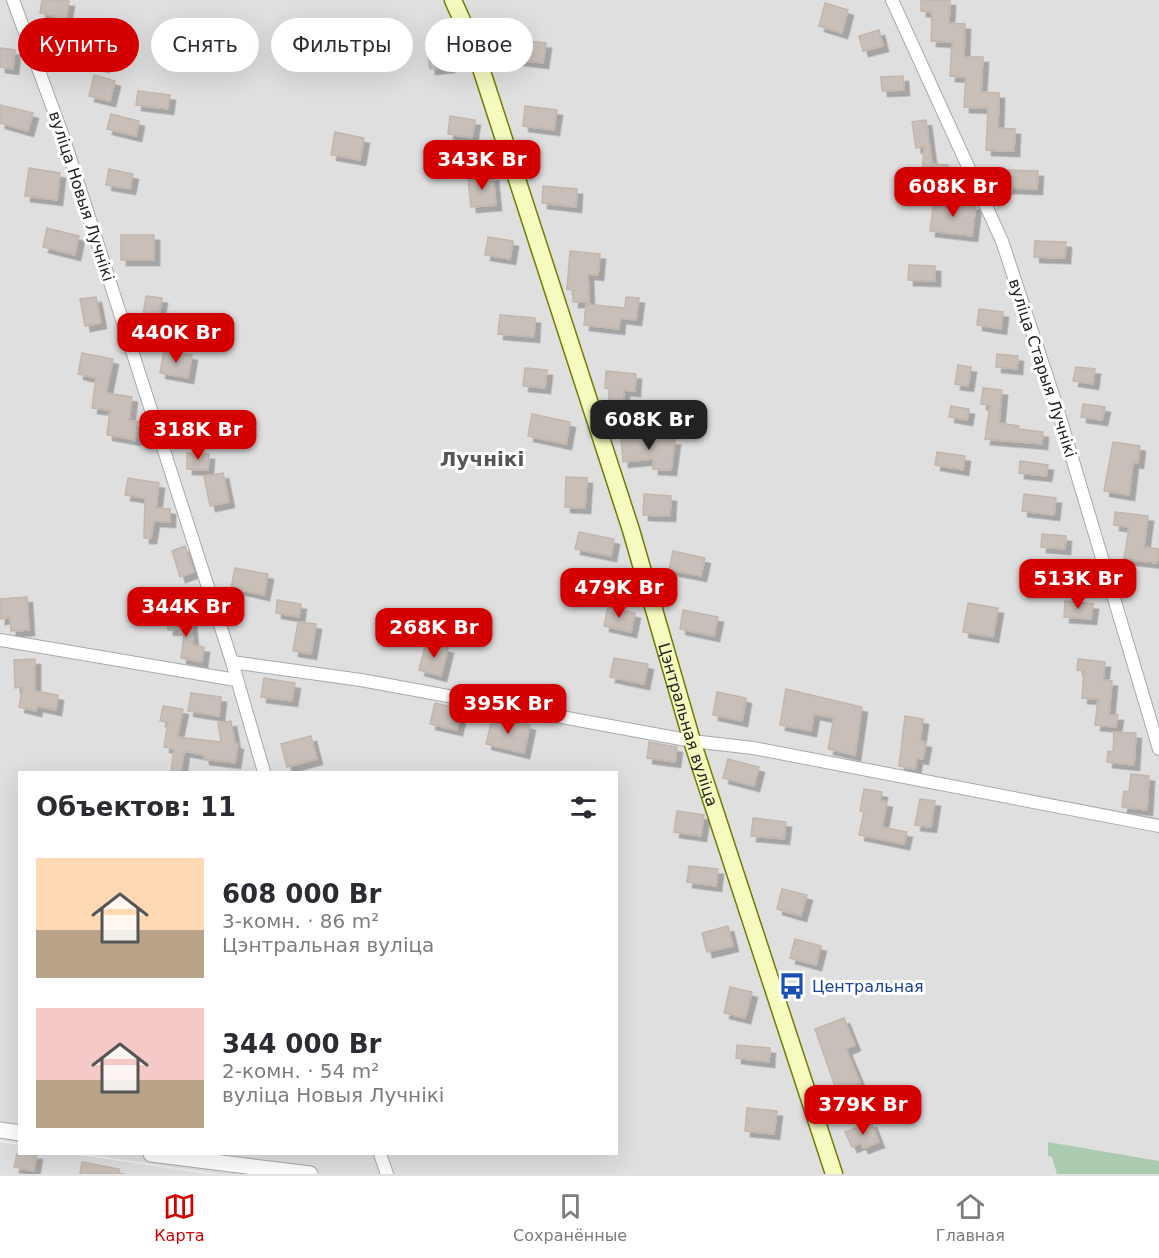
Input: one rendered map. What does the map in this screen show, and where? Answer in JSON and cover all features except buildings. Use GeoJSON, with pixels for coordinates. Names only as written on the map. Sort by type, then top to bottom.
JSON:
{"type":"FeatureCollection","features":[{"type":"Feature","properties":{"kind":"main road","name":"Цэнтральная вуліца"},"geometry":{"type":"LineString","coordinates":[[453,0],[475,50],[631,530],[692,741],[834,1174]]}},
{"type":"Feature","properties":{"kind":"street","name":"вуліца Новыя Лучнікі"},"geometry":{"type":"LineString","coordinates":[[13,0],[63,136],[232,662],[264,771]]}},
{"type":"Feature","properties":{"kind":"street","name":"вуліца Старыя Лучнікі"},"geometry":{"type":"LineString","coordinates":[[892,0],[1002,241],[1056,404],[1159,749]]}},
{"type":"Feature","properties":{"kind":"street"},"geometry":{"type":"LineString","coordinates":[[0,640],[236,680]]}},
{"type":"Feature","properties":{"kind":"street"},"geometry":{"type":"LineString","coordinates":[[232,662],[361,680],[692,741],[753,748],[1159,826]]}},
{"type":"Feature","properties":{"kind":"street"},"geometry":{"type":"LineString","coordinates":[[0,1130],[18,1133]]}},
{"type":"Feature","properties":{"kind":"street"},"geometry":{"type":"LineString","coordinates":[[156,1155],[234,1170],[310,1174]]}},
{"type":"Feature","properties":{"kind":"street"},"geometry":{"type":"LineString","coordinates":[[380,1155],[387,1174]]}},
{"type":"Feature","properties":{"kind":"shaded area"},"geometry":{"type":"Polygon","coordinates":[[[0,0],[1159,0],[1159,1174],[219,1174],[93,1155],[618,1155],[618,771],[18,771],[18,1143],[0,1140],[0,0]]]}},
{"type":"Feature","properties":{"kind":"shaded area"},"geometry":{"type":"Polygon","coordinates":[[[0,1142],[18,1145],[18,1155],[80,1155],[207,1174],[0,1174],[0,1142]]]}},
{"type":"Feature","properties":{"kind":"green space"},"geometry":{"type":"Polygon","coordinates":[[[1048,1142],[1159,1161],[1159,1174],[1057,1174],[1052,1157],[1048,1156],[1048,1142]]]}},
{"type":"Feature","properties":{"kind":"place","name":"Центральная"},"geometry":{"type":"Point","coordinates":[792,986]}},
{"type":"Feature","properties":{"kind":"district","name":"Лучнікі"},"geometry":{"type":"Point","coordinates":[482,459]}}]}
